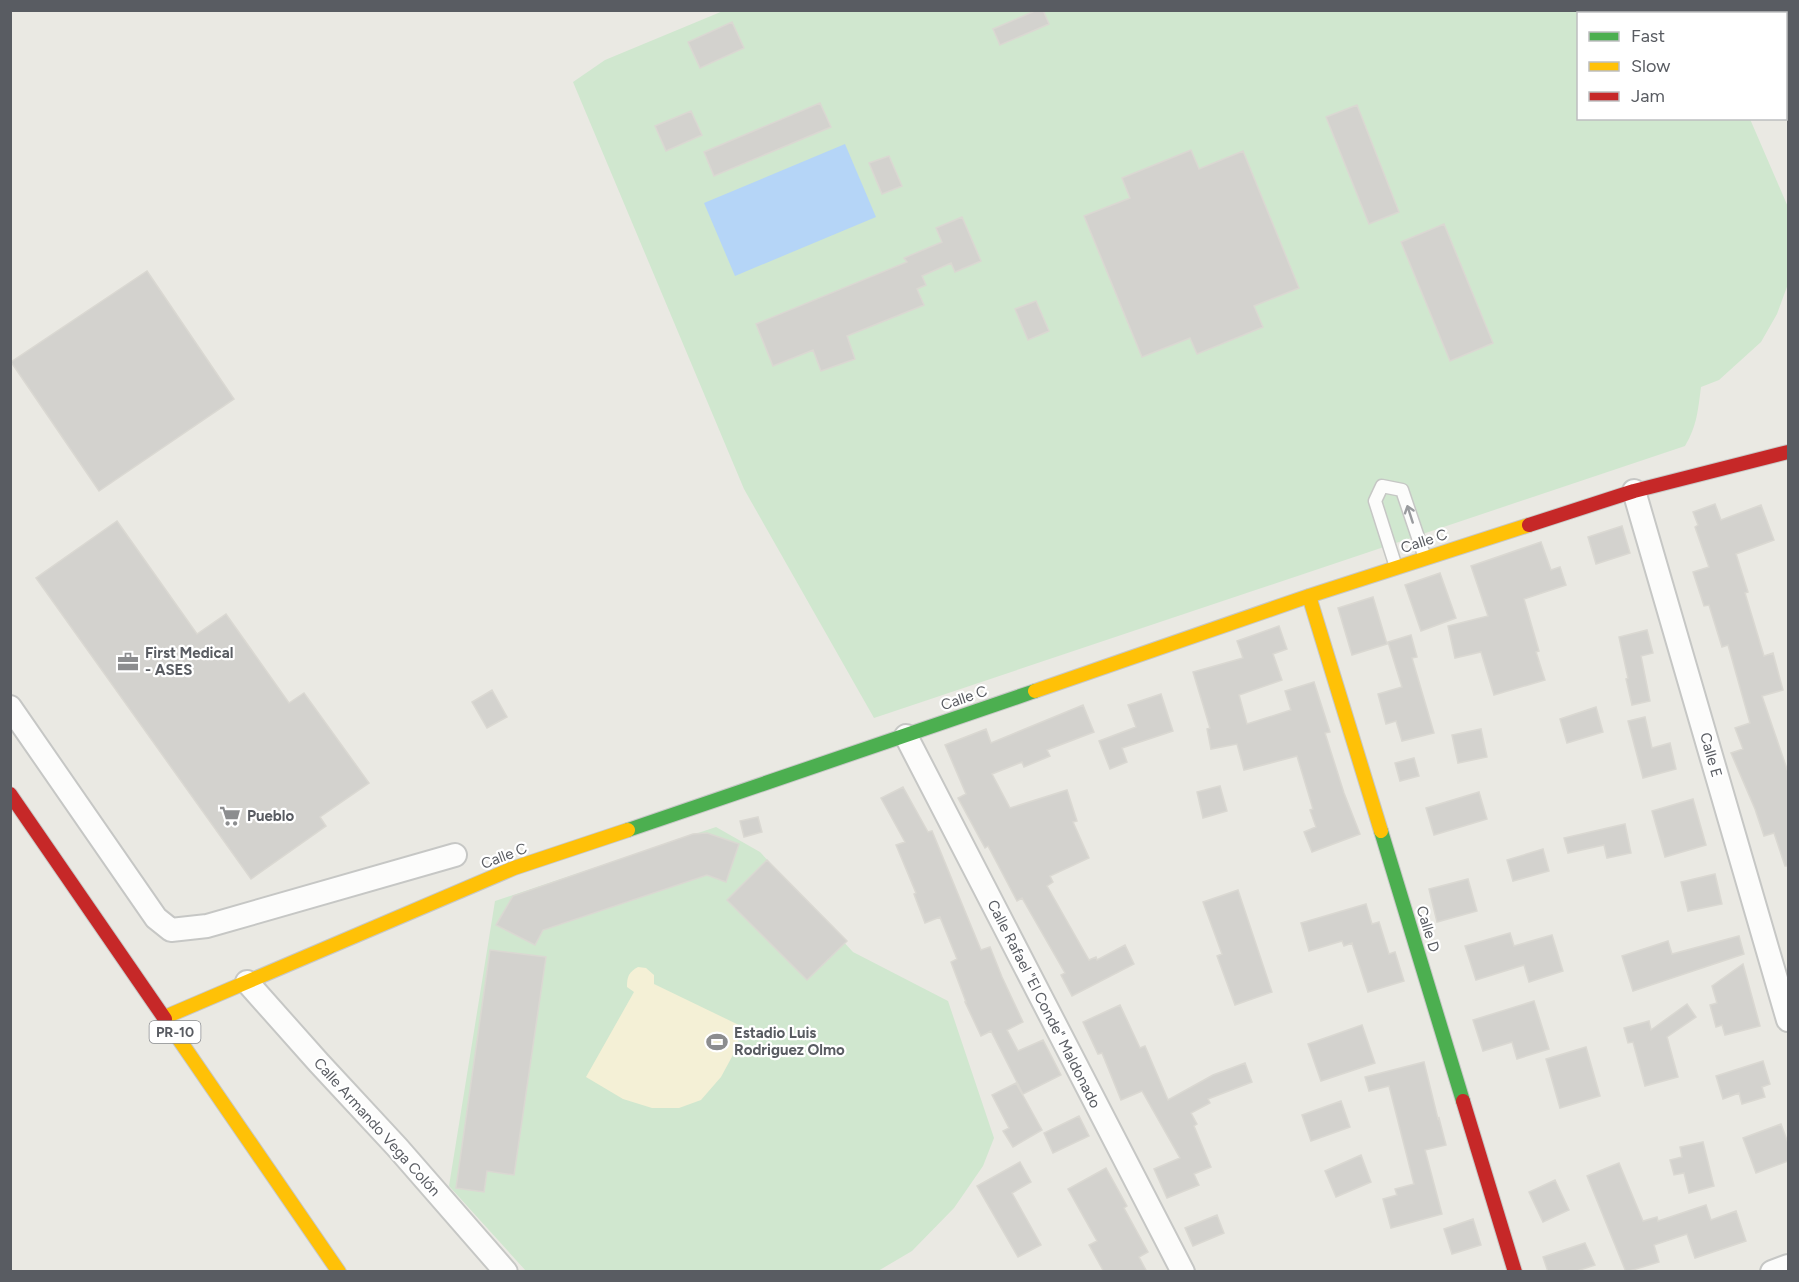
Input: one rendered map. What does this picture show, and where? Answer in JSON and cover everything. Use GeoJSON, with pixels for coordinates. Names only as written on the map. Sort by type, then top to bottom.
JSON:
{"type":"FeatureCollection","features":[{"type":"Feature","properties":{"kind":"street","name":"Calle C"},"geometry":{"type":"LineString","coordinates":[[165,1017],[514,868],[1425,558],[1634,491],[1788,452]]}},
{"type":"Feature","properties":{"kind":"street","name":"Calle E"},"geometry":{"type":"LineString","coordinates":[[1634,491],[1788,1020]]}},
{"type":"Feature","properties":{"kind":"street","name":"Calle D"},"geometry":{"type":"LineString","coordinates":[[1309,596],[1515,1272]]}},
{"type":"Feature","properties":{"kind":"street"},"geometry":{"type":"LineString","coordinates":[[10,707],[156,918],[171,930],[207,926],[455,855]]}},
{"type":"Feature","properties":{"kind":"street","name":"Calle Rafael \"El Conde\" Maldonado"},"geometry":{"type":"LineString","coordinates":[[906,736],[1183,1272]]}},
{"type":"Feature","properties":{"kind":"street","name":"PR-10"},"geometry":{"type":"LineString","coordinates":[[10,794],[339,1272]]}},
{"type":"Feature","properties":{"kind":"street","name":"Calle Armando Vega Colón"},"geometry":{"type":"LineString","coordinates":[[247,982],[319,1064],[398,1147],[506,1272]]}},
{"type":"Feature","properties":{"kind":"street"},"geometry":{"type":"LineString","coordinates":[[1772,1272],[1788,1266]]}},
{"type":"Feature","properties":{"kind":"lane"},"geometry":{"type":"LineString","coordinates":[[1397,568],[1375,501],[1382,486],[1402,490],[1425,558]]}},
{"type":"Feature","properties":{"kind":"green space"},"geometry":{"type":"Polygon","coordinates":[[[723,11],[1703,11],[1577,12],[1577,120],[1750,120],[1788,207],[1788,284],[1777,314],[1761,342],[1719,380],[1701,387],[1695,425],[1685,446],[874,718],[744,489],[573,82],[605,60],[723,11]]]}},
{"type":"Feature","properties":{"kind":"green space","name":"Estadio Luis Rodriguez Olmo"},"geometry":{"type":"Polygon","coordinates":[[[716,827],[760,852],[853,952],[948,1001],[994,1138],[983,1166],[954,1208],[912,1251],[878,1271],[526,1271],[449,1186],[495,901],[716,827]]]}},
{"type":"Feature","properties":{"kind":"sand"},"geometry":{"type":"Polygon","coordinates":[[[638,967],[646,968],[654,975],[654,984],[743,1027],[734,1053],[721,1077],[701,1100],[679,1108],[652,1108],[623,1099],[586,1077],[634,992],[627,987],[627,980],[638,967]]]}},
{"type":"Feature","properties":{"kind":"water"},"geometry":{"type":"Polygon","coordinates":[[[845,144],[876,217],[735,276],[704,203],[845,144]]]}},
{"type":"Feature","properties":{"kind":"building"},"geometry":{"type":"Polygon","coordinates":[[[1037,10],[1043,10],[1049,24],[1000,45],[993,29],[1037,10]]]}},
{"type":"Feature","properties":{"kind":"building"},"geometry":{"type":"Polygon","coordinates":[[[732,22],[744,48],[700,68],[688,42],[732,22]]]}},
{"type":"Feature","properties":{"kind":"building"},"geometry":{"type":"Polygon","coordinates":[[[820,103],[831,127],[714,176],[704,152],[820,103]]]}},
{"type":"Feature","properties":{"kind":"building"},"geometry":{"type":"Polygon","coordinates":[[[1357,105],[1399,212],[1369,224],[1326,117],[1357,105]]]}},
{"type":"Feature","properties":{"kind":"building"},"geometry":{"type":"Polygon","coordinates":[[[691,111],[702,135],[666,151],[655,126],[691,111]]]}},
{"type":"Feature","properties":{"kind":"building"},"geometry":{"type":"Polygon","coordinates":[[[1191,150],[1199,169],[1243,151],[1299,288],[1254,306],[1263,327],[1197,354],[1190,338],[1142,357],[1084,216],[1130,198],[1122,178],[1191,150]]]}},
{"type":"Feature","properties":{"kind":"building"},"geometry":{"type":"Polygon","coordinates":[[[889,156],[902,186],[882,194],[869,163],[889,156]]]}},
{"type":"Feature","properties":{"kind":"building"},"geometry":{"type":"Polygon","coordinates":[[[962,217],[981,261],[955,272],[951,263],[922,276],[926,285],[917,289],[924,305],[847,336],[855,359],[821,371],[813,350],[773,366],[756,324],[907,262],[904,258],[942,242],[936,228],[962,217]]]}},
{"type":"Feature","properties":{"kind":"building"},"geometry":{"type":"Polygon","coordinates":[[[1444,224],[1493,343],[1450,361],[1401,242],[1444,224]]]}},
{"type":"Feature","properties":{"kind":"building"},"geometry":{"type":"Polygon","coordinates":[[[147,271],[234,399],[99,491],[11,362],[147,271]]]}},
{"type":"Feature","properties":{"kind":"building"},"geometry":{"type":"Polygon","coordinates":[[[1036,301],[1049,331],[1028,340],[1015,309],[1036,301]]]}},
{"type":"Feature","properties":{"kind":"building"},"geometry":{"type":"Polygon","coordinates":[[[1715,504],[1721,520],[1761,505],[1774,540],[1736,554],[1764,656],[1773,653],[1783,690],[1762,696],[1788,772],[1788,866],[1785,866],[1774,833],[1764,836],[1731,753],[1743,749],[1735,728],[1750,723],[1728,645],[1722,647],[1709,605],[1704,606],[1693,572],[1709,567],[1695,527],[1698,525],[1693,512],[1715,504]]]}},
{"type":"Feature","properties":{"kind":"building"},"geometry":{"type":"Polygon","coordinates":[[[117,521],[197,634],[226,614],[289,703],[304,693],[369,783],[320,817],[326,826],[251,879],[36,578],[117,521]]]}},
{"type":"Feature","properties":{"kind":"building"},"geometry":{"type":"Polygon","coordinates":[[[1622,526],[1630,553],[1596,564],[1588,537],[1622,526]]]}},
{"type":"Feature","properties":{"kind":"building"},"geometry":{"type":"Polygon","coordinates":[[[1541,542],[1551,570],[1560,567],[1566,585],[1524,599],[1545,680],[1494,695],[1481,652],[1455,658],[1448,626],[1488,616],[1471,566],[1541,542]]]}},
{"type":"Feature","properties":{"kind":"building"},"geometry":{"type":"Polygon","coordinates":[[[1440,573],[1456,618],[1421,631],[1405,585],[1440,573]]]}},
{"type":"Feature","properties":{"kind":"building"},"geometry":{"type":"Polygon","coordinates":[[[1373,597],[1387,644],[1352,655],[1338,608],[1373,597]]]}},
{"type":"Feature","properties":{"kind":"building"},"geometry":{"type":"Polygon","coordinates":[[[1279,626],[1287,649],[1273,654],[1282,680],[1239,695],[1247,724],[1291,710],[1285,691],[1314,682],[1330,732],[1325,733],[1360,834],[1312,852],[1304,832],[1316,827],[1297,756],[1244,770],[1237,744],[1211,749],[1207,729],[1210,728],[1193,672],[1243,658],[1237,641],[1279,626]]]}},
{"type":"Feature","properties":{"kind":"building"},"geometry":{"type":"Polygon","coordinates":[[[1647,630],[1653,653],[1641,656],[1650,701],[1632,705],[1619,637],[1647,630]]]}},
{"type":"Feature","properties":{"kind":"building"},"geometry":{"type":"Polygon","coordinates":[[[1411,635],[1417,657],[1412,658],[1434,733],[1402,741],[1396,721],[1386,724],[1378,694],[1402,687],[1388,642],[1411,635]]]}},
{"type":"Feature","properties":{"kind":"building"},"geometry":{"type":"Polygon","coordinates":[[[492,690],[507,717],[487,728],[472,702],[492,690]]]}},
{"type":"Feature","properties":{"kind":"building"},"geometry":{"type":"Polygon","coordinates":[[[1161,694],[1173,731],[1122,748],[1127,762],[1110,769],[1099,741],[1136,727],[1128,705],[1161,694]]]}},
{"type":"Feature","properties":{"kind":"building"},"geometry":{"type":"Polygon","coordinates":[[[1083,705],[1094,732],[1047,750],[1050,756],[1024,767],[1022,762],[992,774],[1010,808],[1067,790],[1077,821],[1073,822],[1089,858],[1050,876],[1053,882],[1047,886],[1089,960],[1096,957],[1097,960],[1125,945],[1134,964],[1072,996],[1061,975],[1065,973],[1022,898],[1017,901],[988,846],[985,848],[958,798],[966,794],[945,745],[986,729],[991,743],[1083,705]]]}},
{"type":"Feature","properties":{"kind":"building"},"geometry":{"type":"Polygon","coordinates":[[[1596,707],[1603,732],[1567,743],[1560,719],[1596,707]]]}},
{"type":"Feature","properties":{"kind":"building"},"geometry":{"type":"Polygon","coordinates":[[[1645,717],[1652,748],[1670,743],[1676,769],[1643,778],[1628,721],[1645,717]]]}},
{"type":"Feature","properties":{"kind":"building"},"geometry":{"type":"Polygon","coordinates":[[[1481,729],[1487,757],[1458,763],[1452,735],[1481,729]]]}},
{"type":"Feature","properties":{"kind":"building"},"geometry":{"type":"Polygon","coordinates":[[[1414,758],[1419,776],[1400,781],[1395,763],[1414,758]]]}},
{"type":"Feature","properties":{"kind":"building"},"geometry":{"type":"Polygon","coordinates":[[[1220,786],[1227,811],[1203,818],[1197,792],[1220,786]]]}},
{"type":"Feature","properties":{"kind":"building"},"geometry":{"type":"Polygon","coordinates":[[[903,787],[928,832],[932,831],[981,950],[990,947],[1023,1022],[1007,1030],[1018,1051],[1043,1040],[1061,1075],[1023,1094],[991,1031],[981,1036],[965,1002],[951,962],[957,959],[940,917],[925,923],[914,894],[916,893],[896,845],[905,842],[881,798],[903,787]]]}},
{"type":"Feature","properties":{"kind":"building"},"geometry":{"type":"Polygon","coordinates":[[[1479,792],[1487,819],[1434,835],[1426,808],[1479,792]]]}},
{"type":"Feature","properties":{"kind":"building"},"geometry":{"type":"Polygon","coordinates":[[[1693,799],[1706,845],[1665,857],[1652,811],[1693,799]]]}},
{"type":"Feature","properties":{"kind":"building"},"geometry":{"type":"Polygon","coordinates":[[[758,817],[762,832],[744,837],[740,821],[758,817]]]}},
{"type":"Feature","properties":{"kind":"building"},"geometry":{"type":"Polygon","coordinates":[[[1625,824],[1631,853],[1607,858],[1604,845],[1568,853],[1564,838],[1625,824]]]}},
{"type":"Feature","properties":{"kind":"building"},"geometry":{"type":"Polygon","coordinates":[[[707,833],[739,844],[726,882],[707,875],[543,930],[535,945],[496,925],[513,896],[693,834],[707,833]]]}},
{"type":"Feature","properties":{"kind":"building"},"geometry":{"type":"Polygon","coordinates":[[[1543,849],[1549,871],[1513,881],[1507,860],[1543,849]]]}},
{"type":"Feature","properties":{"kind":"building"},"geometry":{"type":"Polygon","coordinates":[[[767,860],[847,941],[807,980],[727,900],[767,860]]]}},
{"type":"Feature","properties":{"kind":"building"},"geometry":{"type":"Polygon","coordinates":[[[1715,874],[1722,904],[1688,911],[1681,882],[1715,874]]]}},
{"type":"Feature","properties":{"kind":"building"},"geometry":{"type":"Polygon","coordinates":[[[1468,879],[1477,911],[1437,922],[1429,889],[1468,879]]]}},
{"type":"Feature","properties":{"kind":"building"},"geometry":{"type":"Polygon","coordinates":[[[1238,890],[1272,992],[1235,1005],[1217,956],[1222,954],[1203,902],[1238,890]]]}},
{"type":"Feature","properties":{"kind":"building"},"geometry":{"type":"Polygon","coordinates":[[[1366,904],[1372,924],[1379,922],[1389,954],[1395,952],[1404,981],[1368,992],[1352,943],[1344,946],[1342,941],[1309,951],[1301,923],[1366,904]]]}},
{"type":"Feature","properties":{"kind":"building"},"geometry":{"type":"Polygon","coordinates":[[[1510,933],[1514,946],[1552,935],[1563,971],[1529,982],[1524,965],[1476,980],[1465,946],[1510,933]]]}},
{"type":"Feature","properties":{"kind":"building"},"geometry":{"type":"Polygon","coordinates":[[[1739,936],[1744,954],[1633,991],[1622,956],[1668,941],[1672,954],[1739,936]]]}},
{"type":"Feature","properties":{"kind":"building"},"geometry":{"type":"Polygon","coordinates":[[[490,950],[546,957],[514,1175],[487,1171],[484,1192],[456,1188],[490,950]]]}},
{"type":"Feature","properties":{"kind":"building"},"geometry":{"type":"Polygon","coordinates":[[[1743,964],[1760,1026],[1725,1035],[1722,1025],[1716,1027],[1710,1005],[1717,1003],[1712,986],[1743,964]]]}},
{"type":"Feature","properties":{"kind":"building"},"geometry":{"type":"Polygon","coordinates":[[[1534,1001],[1549,1049],[1517,1059],[1512,1042],[1483,1051],[1473,1020],[1534,1001]]]}},
{"type":"Feature","properties":{"kind":"building"},"geometry":{"type":"Polygon","coordinates":[[[1687,1004],[1696,1017],[1667,1037],[1678,1077],[1645,1086],[1633,1042],[1628,1043],[1624,1028],[1649,1021],[1651,1030],[1687,1004]]]}},
{"type":"Feature","properties":{"kind":"building"},"geometry":{"type":"Polygon","coordinates":[[[1120,1005],[1140,1048],[1145,1046],[1168,1100],[1213,1075],[1245,1063],[1252,1082],[1208,1099],[1210,1103],[1191,1113],[1197,1124],[1194,1126],[1211,1167],[1194,1174],[1199,1185],[1167,1198],[1154,1169],[1180,1158],[1142,1091],[1121,1100],[1102,1053],[1098,1054],[1083,1022],[1120,1005]]]}},
{"type":"Feature","properties":{"kind":"building"},"geometry":{"type":"Polygon","coordinates":[[[1362,1025],[1375,1063],[1321,1081],[1308,1044],[1362,1025]]]}},
{"type":"Feature","properties":{"kind":"building"},"geometry":{"type":"Polygon","coordinates":[[[1586,1047],[1600,1096],[1560,1108],[1546,1059],[1586,1047]]]}},
{"type":"Feature","properties":{"kind":"building"},"geometry":{"type":"Polygon","coordinates":[[[1763,1061],[1770,1084],[1762,1087],[1765,1097],[1742,1104],[1739,1093],[1723,1099],[1716,1076],[1763,1061]]]}},
{"type":"Feature","properties":{"kind":"building"},"geometry":{"type":"Polygon","coordinates":[[[1424,1062],[1446,1145],[1425,1150],[1442,1214],[1391,1228],[1383,1199],[1397,1195],[1395,1189],[1414,1184],[1389,1086],[1369,1091],[1365,1077],[1424,1062]]]}},
{"type":"Feature","properties":{"kind":"building"},"geometry":{"type":"Polygon","coordinates":[[[1016,1083],[1042,1130],[1013,1147],[1003,1131],[1009,1128],[992,1095],[1016,1083]]]}},
{"type":"Feature","properties":{"kind":"building"},"geometry":{"type":"Polygon","coordinates":[[[1341,1101],[1350,1127],[1311,1141],[1302,1115],[1341,1101]]]}},
{"type":"Feature","properties":{"kind":"building"},"geometry":{"type":"Polygon","coordinates":[[[1079,1116],[1089,1136],[1053,1153],[1044,1133],[1079,1116]]]}},
{"type":"Feature","properties":{"kind":"building"},"geometry":{"type":"Polygon","coordinates":[[[1781,1124],[1788,1143],[1788,1161],[1756,1173],[1743,1138],[1781,1124]]]}},
{"type":"Feature","properties":{"kind":"building"},"geometry":{"type":"Polygon","coordinates":[[[1703,1142],[1714,1186],[1689,1193],[1684,1173],[1674,1175],[1670,1160],[1682,1157],[1680,1147],[1703,1142]]]}},
{"type":"Feature","properties":{"kind":"building"},"geometry":{"type":"Polygon","coordinates":[[[1361,1155],[1371,1182],[1336,1197],[1325,1171],[1361,1155]]]}},
{"type":"Feature","properties":{"kind":"building"},"geometry":{"type":"Polygon","coordinates":[[[1020,1162],[1031,1182],[1012,1193],[1041,1245],[1018,1257],[977,1186],[1020,1162]]]}},
{"type":"Feature","properties":{"kind":"building"},"geometry":{"type":"Polygon","coordinates":[[[1619,1163],[1643,1221],[1657,1217],[1658,1221],[1706,1205],[1711,1220],[1736,1211],[1746,1241],[1695,1258],[1687,1234],[1654,1245],[1659,1262],[1626,1272],[1587,1176],[1619,1163]]]}},
{"type":"Feature","properties":{"kind":"building"},"geometry":{"type":"Polygon","coordinates":[[[1106,1168],[1148,1252],[1139,1257],[1147,1272],[1104,1272],[1089,1245],[1097,1241],[1068,1189],[1106,1168]]]}},
{"type":"Feature","properties":{"kind":"building"},"geometry":{"type":"Polygon","coordinates":[[[1555,1180],[1569,1210],[1543,1222],[1529,1192],[1555,1180]]]}},
{"type":"Feature","properties":{"kind":"building"},"geometry":{"type":"Polygon","coordinates":[[[1217,1215],[1224,1233],[1193,1246],[1185,1228],[1217,1215]]]}},
{"type":"Feature","properties":{"kind":"building"},"geometry":{"type":"Polygon","coordinates":[[[1473,1219],[1481,1245],[1452,1254],[1444,1229],[1473,1219]]]}},
{"type":"Feature","properties":{"kind":"building"},"geometry":{"type":"Polygon","coordinates":[[[1585,1243],[1595,1265],[1574,1272],[1548,1272],[1543,1257],[1585,1243]]]}},
{"type":"Feature","properties":{"kind":"traffic: fast"},"geometry":{"type":"LineString","coordinates":[[628,830],[1035,691]]}},
{"type":"Feature","properties":{"kind":"traffic: fast"},"geometry":{"type":"LineString","coordinates":[[1381,831],[1463,1101]]}},
{"type":"Feature","properties":{"kind":"traffic: slow"},"geometry":{"type":"LineString","coordinates":[[1035,691],[1309,596],[1529,525]]}},
{"type":"Feature","properties":{"kind":"traffic: slow"},"geometry":{"type":"LineString","coordinates":[[1309,596],[1381,831]]}},
{"type":"Feature","properties":{"kind":"traffic: slow"},"geometry":{"type":"LineString","coordinates":[[165,1017],[514,868],[628,830]]}},
{"type":"Feature","properties":{"kind":"traffic: slow"},"geometry":{"type":"LineString","coordinates":[[165,1019],[339,1272]]}},
{"type":"Feature","properties":{"kind":"traffic: jam"},"geometry":{"type":"LineString","coordinates":[[1529,525],[1634,491],[1788,452]]}},
{"type":"Feature","properties":{"kind":"traffic: jam"},"geometry":{"type":"LineString","coordinates":[[10,794],[165,1019]]}},
{"type":"Feature","properties":{"kind":"traffic: jam"},"geometry":{"type":"LineString","coordinates":[[1463,1101],[1515,1272]]}},
{"type":"Feature","properties":{"kind":"place","name":"First Medical - ASES"},"geometry":{"type":"Point","coordinates":[128,662]}},
{"type":"Feature","properties":{"kind":"place","name":"Pueblo"},"geometry":{"type":"Point","coordinates":[230,816]}},
{"type":"Feature","properties":{"kind":"place","name":"Estadio Luis Rodriguez Olmo"},"geometry":{"type":"Point","coordinates":[717,1042]}}]}
